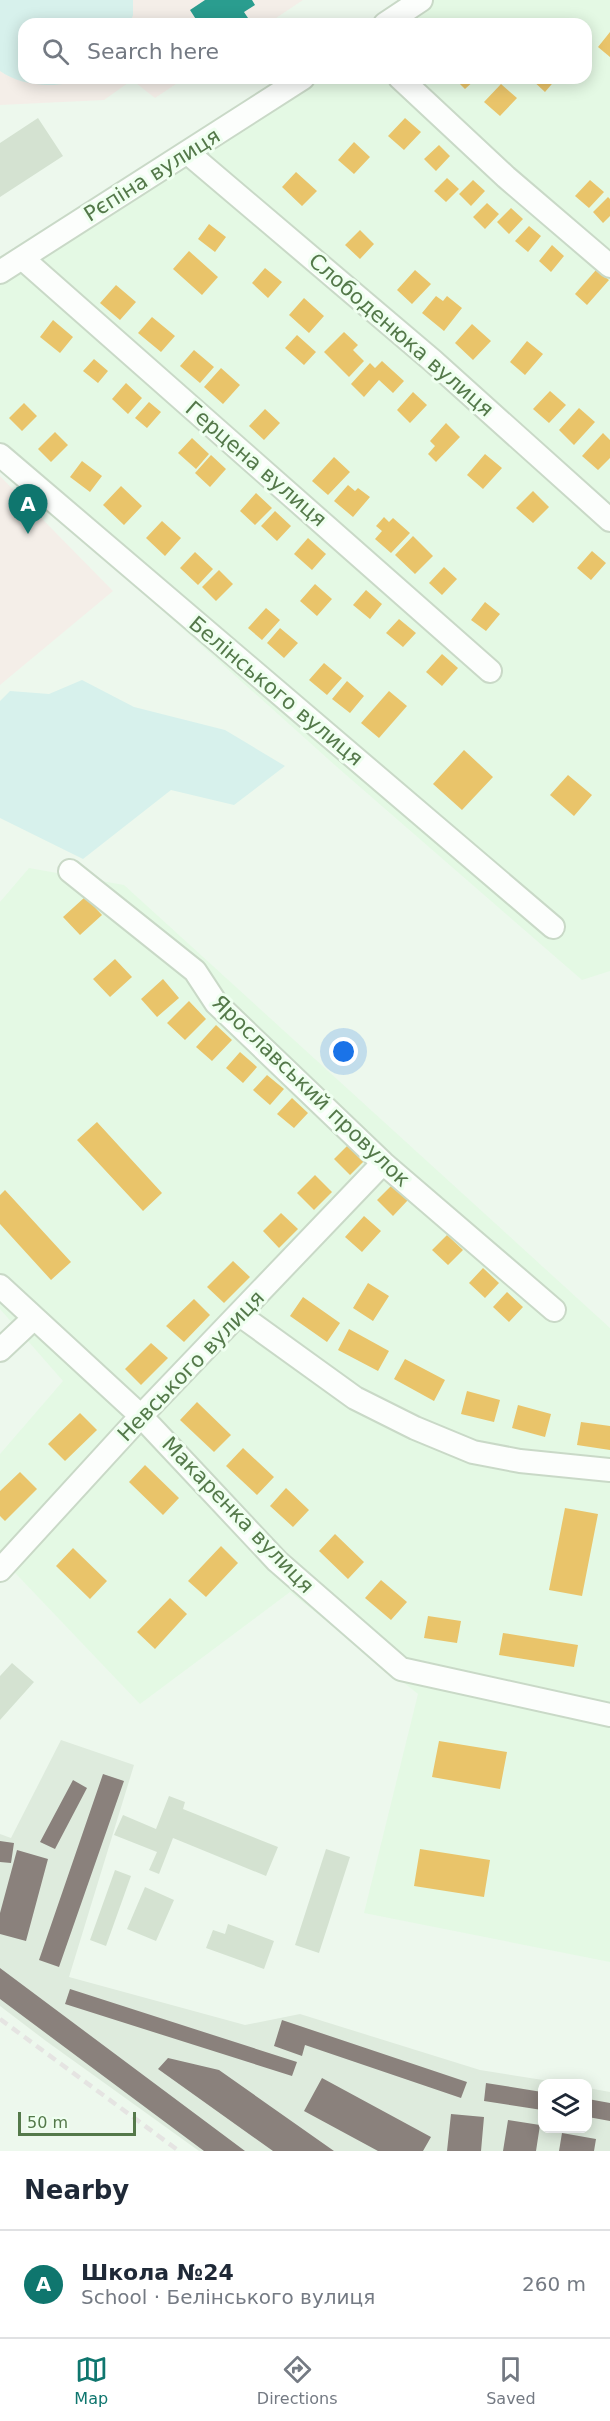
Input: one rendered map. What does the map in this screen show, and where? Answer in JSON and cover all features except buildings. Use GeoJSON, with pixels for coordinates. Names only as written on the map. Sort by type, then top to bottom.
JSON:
{"type":"FeatureCollection","features":[{"type":"Feature","properties":{"kind":"street"},"geometry":{"type":"LineString","coordinates":[[394,18],[421,0]]}},
{"type":"Feature","properties":{"kind":"street","name":"Рєпіна вулиця"},"geometry":{"type":"LineString","coordinates":[[0,272],[294,84]]}},
{"type":"Feature","properties":{"kind":"street"},"geometry":{"type":"LineString","coordinates":[[406,84],[506,177],[610,266]]}},
{"type":"Feature","properties":{"kind":"street","name":"Слободенюка вулиця"},"geometry":{"type":"LineString","coordinates":[[188,153],[433,361],[610,520]]}},
{"type":"Feature","properties":{"kind":"street","name":"Герцена вулиця"},"geometry":{"type":"LineString","coordinates":[[22,258],[490,671]]}},
{"type":"Feature","properties":{"kind":"street","name":"Белінського вулиця"},"geometry":{"type":"LineString","coordinates":[[0,455],[553,927]]}},
{"type":"Feature","properties":{"kind":"street","name":"Ярославський провулок"},"geometry":{"type":"LineString","coordinates":[[70,871],[195,971],[216,1003],[383,1163],[554,1310]]}},
{"type":"Feature","properties":{"kind":"street","name":"Невського вулиця"},"geometry":{"type":"LineString","coordinates":[[0,1570],[141,1416],[383,1163]]}},
{"type":"Feature","properties":{"kind":"street","name":"Макаренка вулиця"},"geometry":{"type":"LineString","coordinates":[[0,1286],[141,1416],[277,1561],[401,1669],[610,1715]]}},
{"type":"Feature","properties":{"kind":"street"},"geometry":{"type":"LineString","coordinates":[[240,1315],[355,1398],[415,1428],[472,1452],[519,1461],[610,1470]]}},
{"type":"Feature","properties":{"kind":"street"},"geometry":{"type":"LineString","coordinates":[[0,1350],[34,1318]]}},
{"type":"Feature","properties":{"kind":"shaded area"},"geometry":{"type":"Polygon","coordinates":[[[0,0],[303,0],[276,18],[18,18],[18,84],[126,84],[104,100],[0,105],[0,0]]]}},
{"type":"Feature","properties":{"kind":"shaded area"},"geometry":{"type":"Polygon","coordinates":[[[0,0],[133,0],[132,18],[18,18],[18,80],[0,71],[0,0]]]}},
{"type":"Feature","properties":{"kind":"shaded area"},"geometry":{"type":"Polygon","coordinates":[[[421,0],[610,0],[610,971],[582,980],[337,767],[144,594],[0,460],[0,272],[294,84],[592,84],[592,18],[394,18],[421,0]]]}},
{"type":"Feature","properties":{"kind":"shaded area"},"geometry":{"type":"Polygon","coordinates":[[[137,84],[176,84],[155,98],[137,84]]]}},
{"type":"Feature","properties":{"kind":"shaded area"},"geometry":{"type":"Polygon","coordinates":[[[0,476],[113,591],[0,685],[0,476]]]}},
{"type":"Feature","properties":{"kind":"shaded area"},"geometry":{"type":"Polygon","coordinates":[[[82,680],[134,707],[225,730],[285,766],[234,805],[171,790],[83,859],[0,818],[0,701],[10,691],[49,694],[82,680]]]}},
{"type":"Feature","properties":{"kind":"shaded area"},"geometry":{"type":"Polygon","coordinates":[[[29,868],[124,885],[610,1328],[610,1962],[364,1913],[418,1694],[290,1592],[140,1704],[0,1557],[0,1454],[63,1381],[0,1309],[0,902],[29,868]]]}},
{"type":"Feature","properties":{"kind":"shaded area"},"geometry":{"type":"Polygon","coordinates":[[[61,1740],[134,1765],[69,1977],[245,2025],[300,2014],[480,2070],[538,2079],[538,2133],[592,2133],[592,2089],[610,2092],[610,2151],[199,2151],[0,2006],[0,1834],[11,1838],[61,1740]]]}},
{"type":"Feature","properties":{"kind":"railway"},"geometry":{"type":"LineString","coordinates":[[0,2019],[179,2151]]}},
{"type":"Feature","properties":{"kind":"place","name":"Школа №24"},"geometry":{"type":"Point","coordinates":[28,534]}}]}
